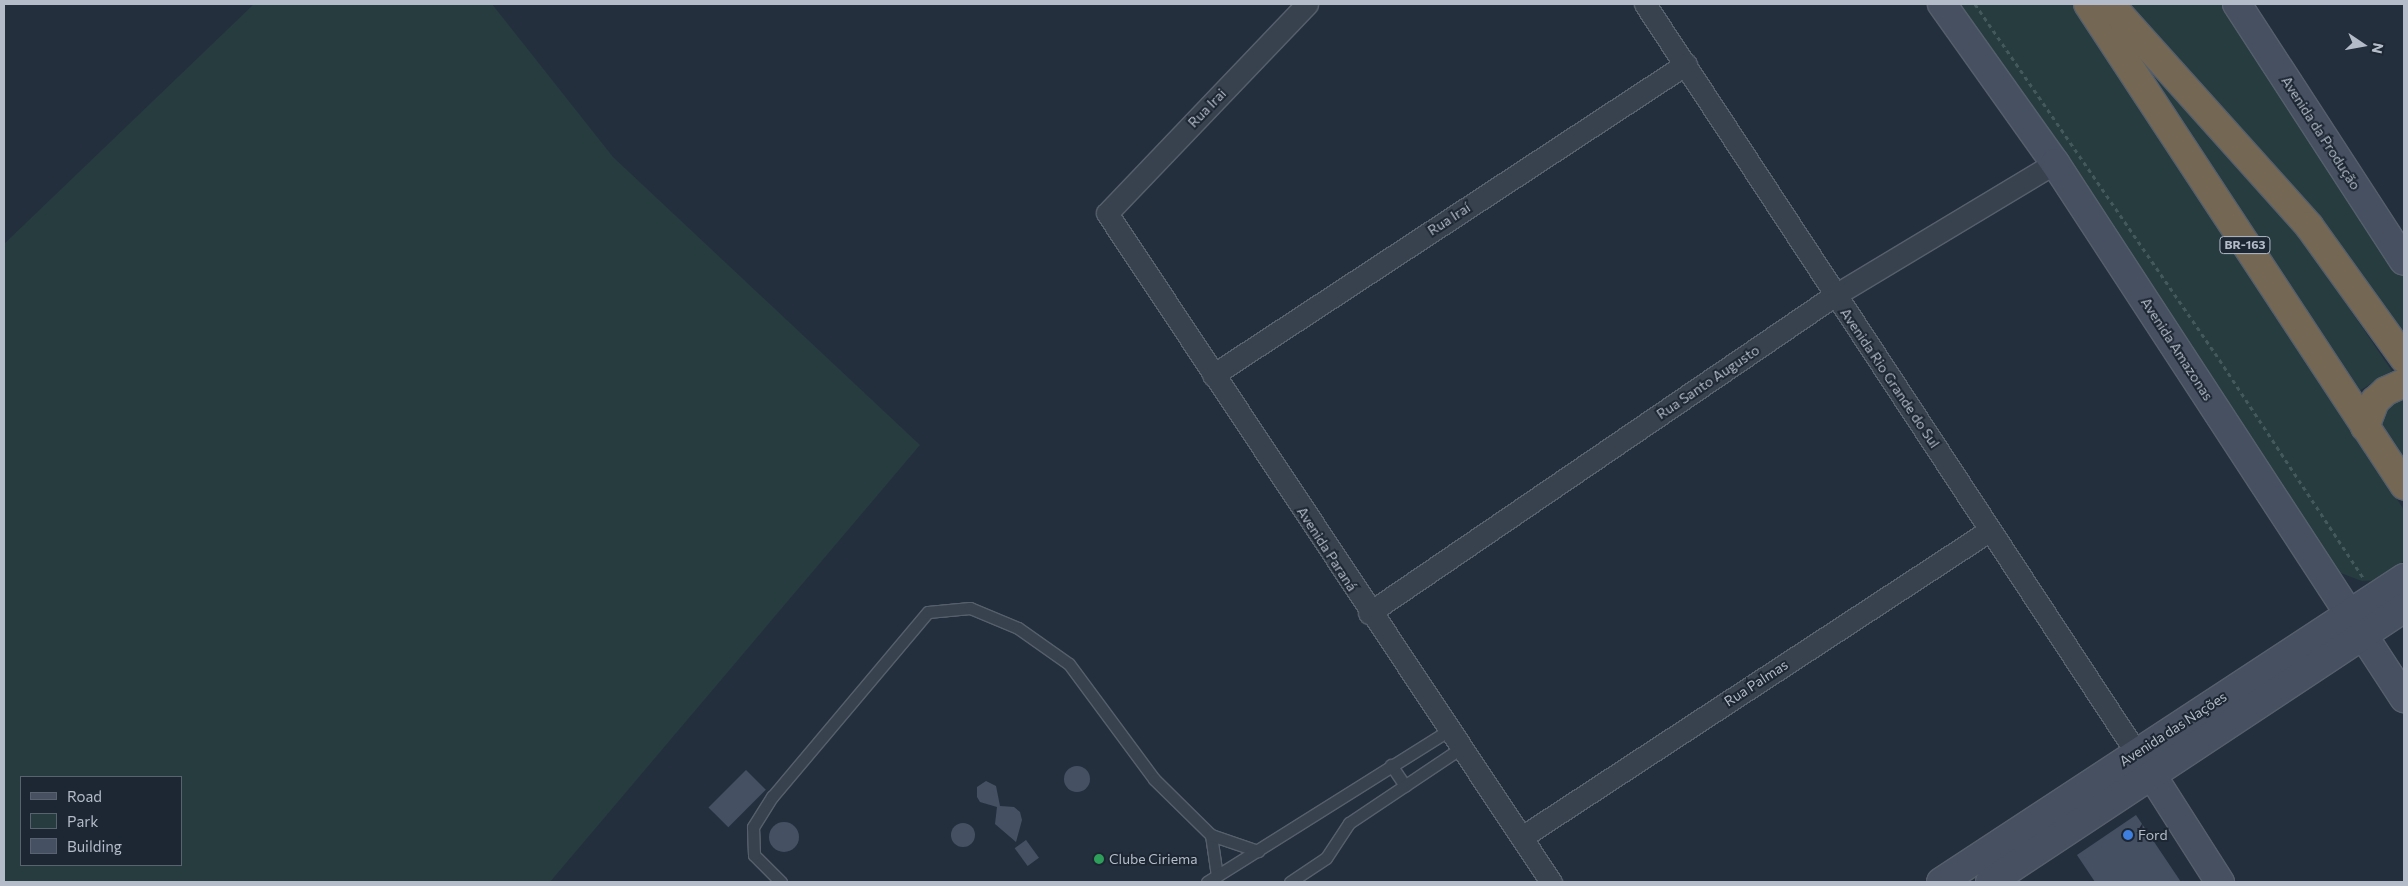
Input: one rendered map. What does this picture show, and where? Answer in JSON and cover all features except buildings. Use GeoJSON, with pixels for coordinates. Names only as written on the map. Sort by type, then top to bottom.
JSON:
{"type":"FeatureCollection","features":[{"type":"Feature","properties":{"kind":"highway","name":"BR-163"},"geometry":{"type":"LineString","coordinates":[[2088,4],[2364,427],[2404,485]]}},
{"type":"Feature","properties":{"kind":"highway"},"geometry":{"type":"LineString","coordinates":[[2110,4],[2309,226],[2404,358]]}},
{"type":"Feature","properties":{"kind":"highway"},"geometry":{"type":"LineString","coordinates":[[2364,427],[2375,401],[2386,390],[2404,383]]}},
{"type":"Feature","properties":{"kind":"street","name":"Rua Irai"},"geometry":{"type":"LineString","coordinates":[[1107,213],[1307,4]]}},
{"type":"Feature","properties":{"kind":"street","name":"Avenida Rio Grande do Sul"},"geometry":{"type":"LineString","coordinates":[[1645,4],[2136,752]]}},
{"type":"Feature","properties":{"kind":"street","name":"Avenida Amazonas"},"geometry":{"type":"LineString","coordinates":[[1942,4],[2055,163],[2404,698]]}},
{"type":"Feature","properties":{"kind":"street","name":"Avenida da Produção"},"geometry":{"type":"LineString","coordinates":[[2238,4],[2404,262]]}},
{"type":"Feature","properties":{"kind":"street","name":"Rua Iraí"},"geometry":{"type":"LineString","coordinates":[[1213,375],[1686,64]]}},
{"type":"Feature","properties":{"kind":"street","name":"Rua Santo Augusto"},"geometry":{"type":"LineString","coordinates":[[1369,613],[1835,295],[2055,163]]}},
{"type":"Feature","properties":{"kind":"street","name":"Avenida Paraná"},"geometry":{"type":"LineString","coordinates":[[1107,213],[1369,613],[1551,882]]}},
{"type":"Feature","properties":{"kind":"street","name":"Rua Palmas"},"geometry":{"type":"LineString","coordinates":[[1522,837],[1990,530]]}},
{"type":"Feature","properties":{"kind":"street","name":"Avenida das Nações"},"geometry":{"type":"LineString","coordinates":[[1990,882],[2153,777],[2357,625],[2376,598],[2404,578]]}},
{"type":"Feature","properties":{"kind":"street","name":"Avenida das Nações"},"geometry":{"type":"LineString","coordinates":[[1941,882],[2136,752],[2357,625],[2404,608]]}},
{"type":"Feature","properties":{"kind":"street"},"geometry":{"type":"LineString","coordinates":[[2136,752],[2154,755],[2158,765],[2153,777],[2220,882]]}},
{"type":"Feature","properties":{"kind":"lane"},"geometry":{"type":"LineString","coordinates":[[781,882],[754,855],[753,828],[772,797],[928,612],[970,608],[1018,628],[1069,664],[1154,779],[1210,835],[1258,851]]}},
{"type":"Feature","properties":{"kind":"lane"},"geometry":{"type":"LineString","coordinates":[[1210,835],[1212,879],[1449,730]]}},
{"type":"Feature","properties":{"kind":"lane"},"geometry":{"type":"LineString","coordinates":[[1290,882],[1326,858],[1349,823],[1461,748]]}},
{"type":"Feature","properties":{"kind":"lane"},"geometry":{"type":"LineString","coordinates":[[1392,766],[1405,786]]}},
{"type":"Feature","properties":{"kind":"path"},"geometry":{"type":"LineString","coordinates":[[1975,4],[2152,260],[2376,598]]}},
{"type":"Feature","properties":{"kind":"green space"},"geometry":{"type":"Polygon","coordinates":[[[254,4],[492,4],[613,157],[920,445],[550,882],[4,882],[4,244],[254,4]]]}},
{"type":"Feature","properties":{"kind":"green space"},"geometry":{"type":"Polygon","coordinates":[[[1959,4],[2079,4],[2404,510],[2404,560],[2392,574],[2382,580],[2362,581],[2335,571],[2067,158],[1959,4]]]}},
{"type":"Feature","properties":{"kind":"green space"},"geometry":{"type":"Polygon","coordinates":[[[2128,4],[2223,4],[2404,276],[2404,345],[2128,4]]]}},
{"type":"Feature","properties":{"kind":"green space"},"geometry":{"type":"Polygon","coordinates":[[[2129,39],[2309,249],[2392,371],[2359,391],[2127,42],[2129,39]]]}},
{"type":"Feature","properties":{"kind":"green space"},"geometry":{"type":"Polygon","coordinates":[[[2404,393],[2404,462],[2381,428],[2381,415],[2404,393]]]}},
{"type":"Feature","properties":{"kind":"place","name":"Ford"},"geometry":{"type":"Point","coordinates":[2128,835]}},
{"type":"Feature","properties":{"kind":"place","name":"Clube Ciriema"},"geometry":{"type":"Point","coordinates":[1099,859]}}]}
